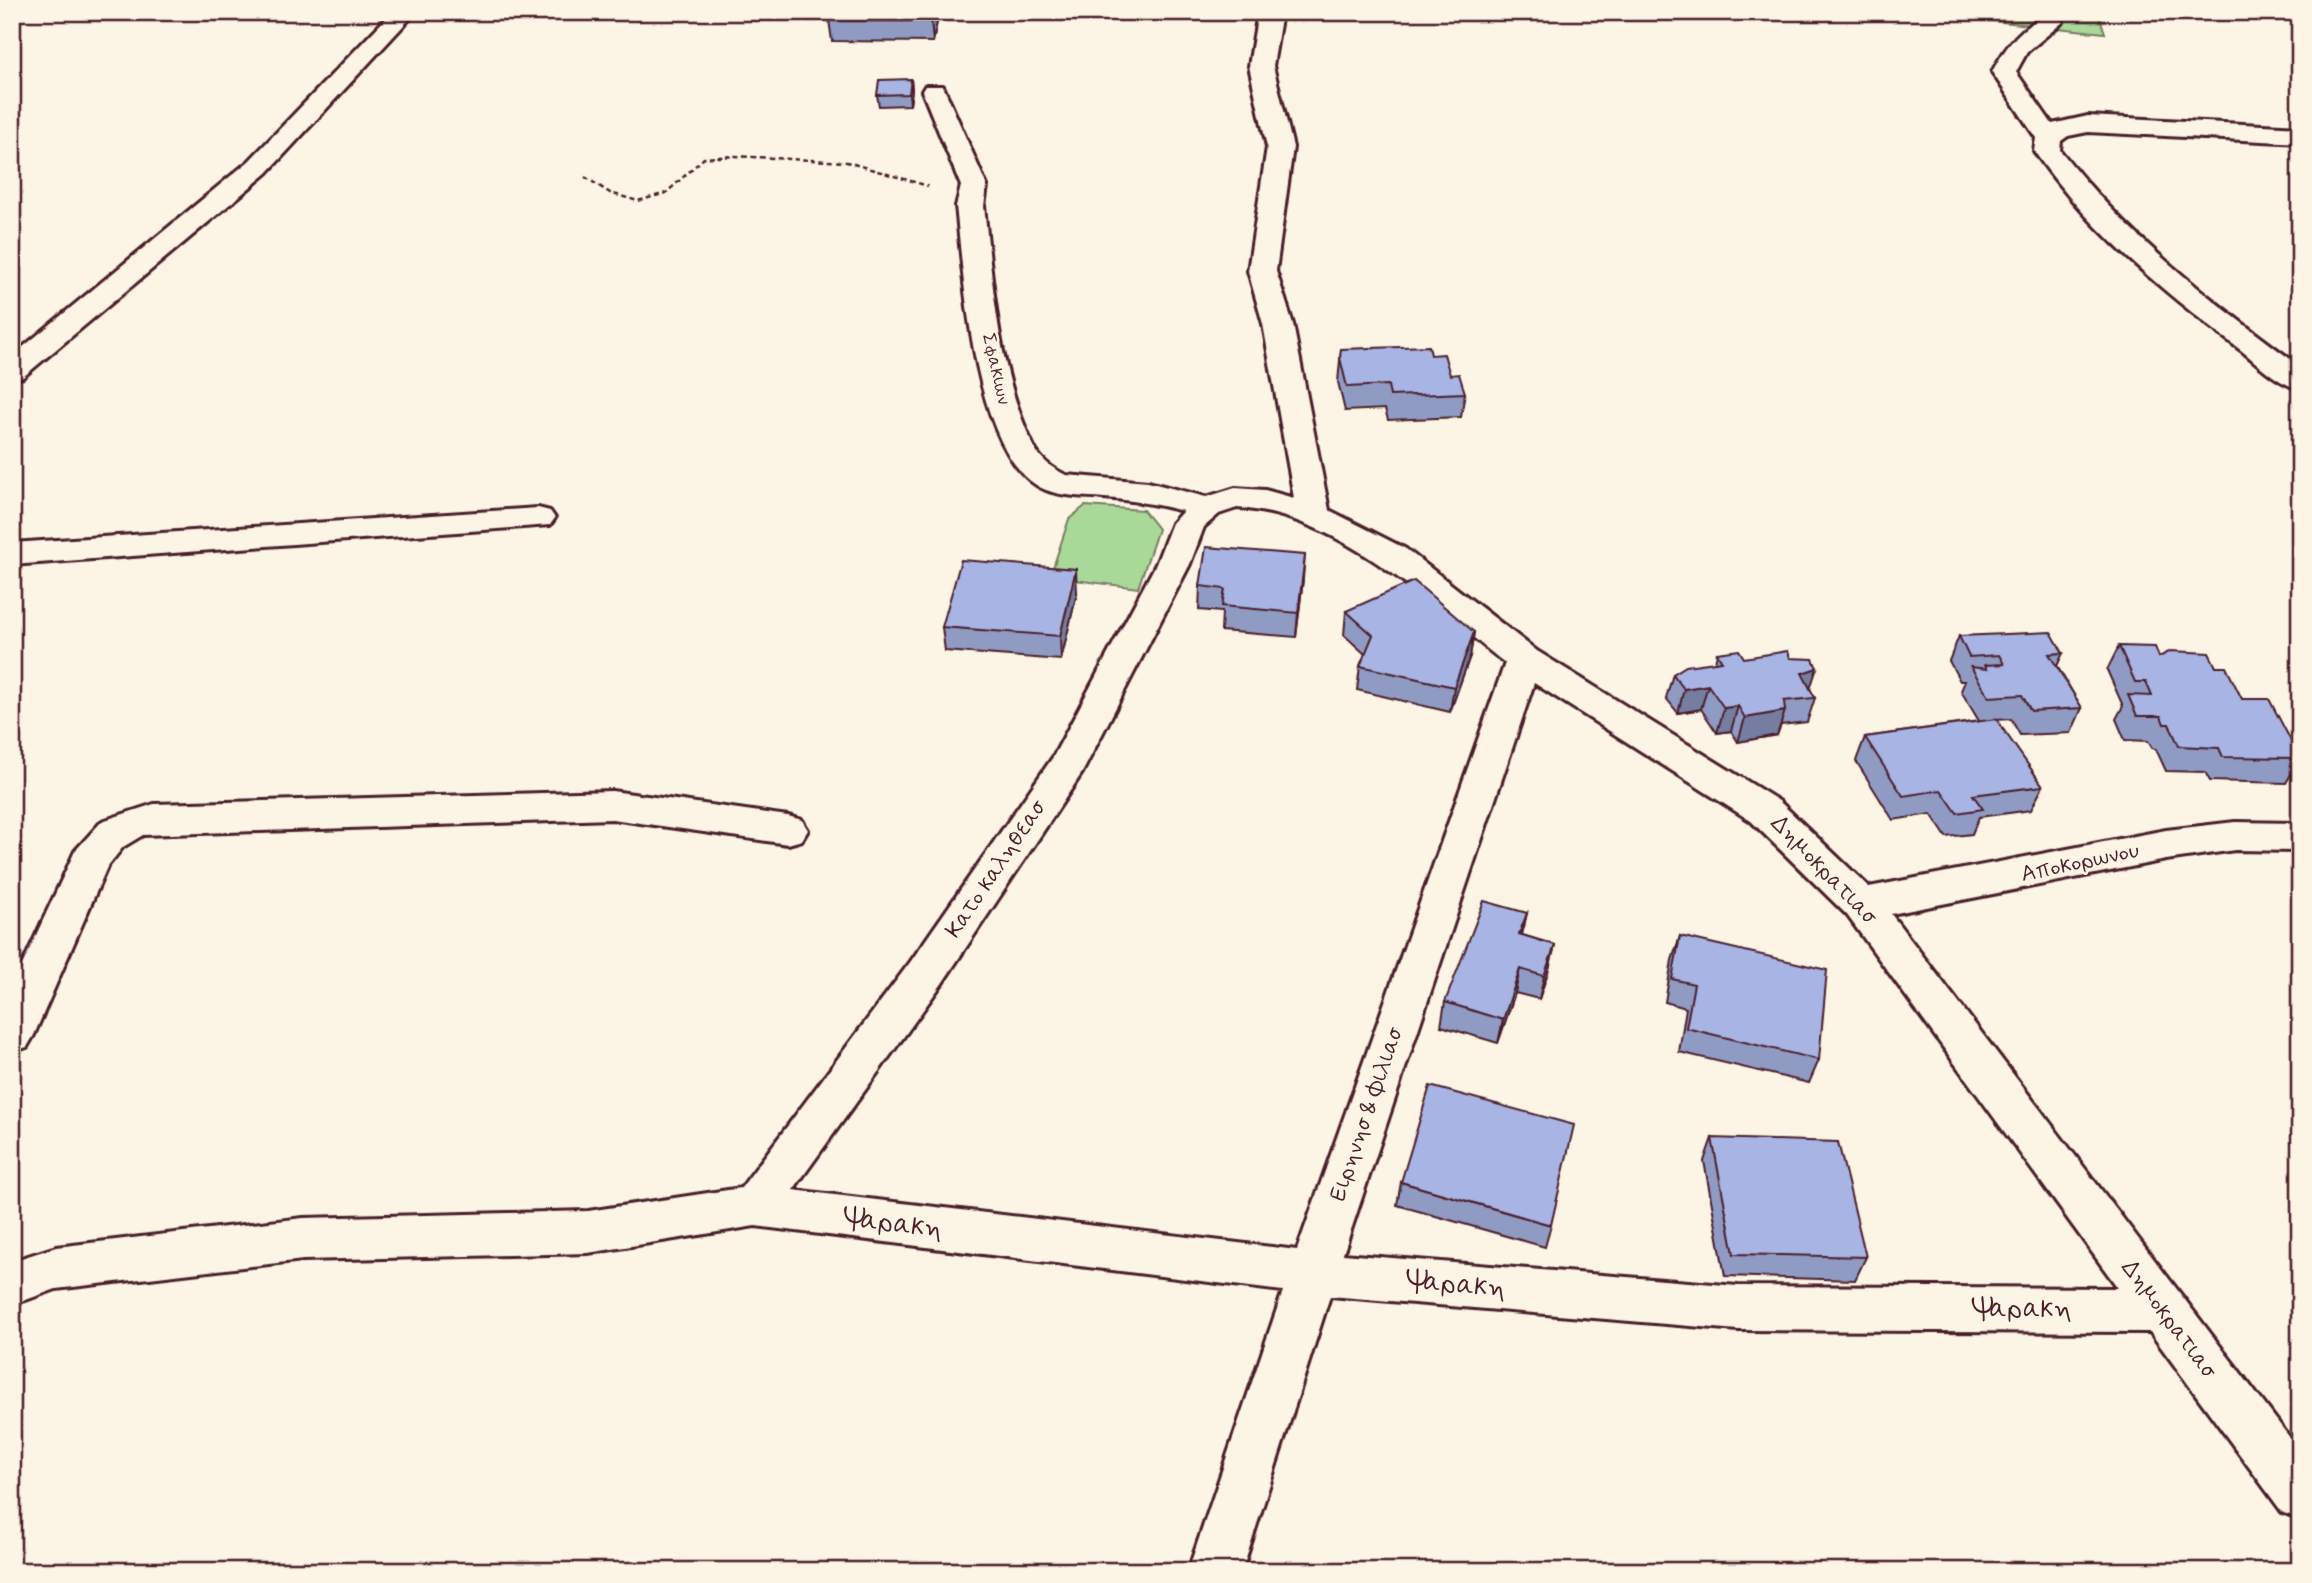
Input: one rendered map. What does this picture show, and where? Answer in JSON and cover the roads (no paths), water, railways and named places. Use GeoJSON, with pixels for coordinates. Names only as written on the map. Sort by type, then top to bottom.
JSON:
{"type":"FeatureCollection","features":[{"type":"Feature","properties":{"kind":"street"},"geometry":{"type":"LineString","coordinates":[[12,371],[258,167],[405,12]]}},
{"type":"Feature","properties":{"kind":"street"},"geometry":{"type":"LineString","coordinates":[[1270,12],[1261,66],[1280,147],[1262,271],[1278,324],[1312,515]]}},
{"type":"Feature","properties":{"kind":"street"},"geometry":{"type":"LineString","coordinates":[[2051,22],[2017,48],[2004,72],[2049,138],[2047,151],[2064,175],[2151,263],[2211,316],[2300,380]]}},
{"type":"Feature","properties":{"kind":"street","name":"Σφακιων"},"geometry":{"type":"LineString","coordinates":[[934,92],[974,186],[970,206],[979,284],[996,384],[1020,453],[1042,476],[1059,484],[1148,492],[1204,510]]}},
{"type":"Feature","properties":{"kind":"street"},"geometry":{"type":"LineString","coordinates":[[2049,138],[2060,130],[2088,124],[2300,135]]}},
{"type":"Feature","properties":{"kind":"street","name":"Δημοκρατιασ"},"geometry":{"type":"LineString","coordinates":[[1204,510],[1235,498],[1265,500],[1312,515],[1394,557],[1524,660],[1765,811],[1861,904],[2300,1494]]}},
{"type":"Feature","properties":{"kind":"street","name":"Κατο καληθεασ"},"geometry":{"type":"LineString","coordinates":[[755,1206],[926,973],[1069,763],[1174,564],[1189,523],[1204,510]]}},
{"type":"Feature","properties":{"kind":"street"},"geometry":{"type":"LineString","coordinates":[[12,554],[538,518]]}},
{"type":"Feature","properties":{"kind":"street","name":"Ειρηνησ & Φιλιασ"},"geometry":{"type":"LineString","coordinates":[[1214,1571],[1313,1273],[1524,660]]}},
{"type":"Feature","properties":{"kind":"street"},"geometry":{"type":"LineString","coordinates":[[12,1034],[89,862],[104,839],[123,824],[154,818],[612,805],[788,830]]}},
{"type":"Feature","properties":{"kind":"street","name":"Αποκορωνου"},"geometry":{"type":"LineString","coordinates":[[1861,904],[2166,845],[2235,836],[2300,837]]}},
{"type":"Feature","properties":{"kind":"street","name":"Ψαρακη"},"geometry":{"type":"LineString","coordinates":[[12,1283],[57,1268],[303,1239],[588,1231],[755,1206],[1313,1273],[1738,1308],[2161,1310]]}}]}
